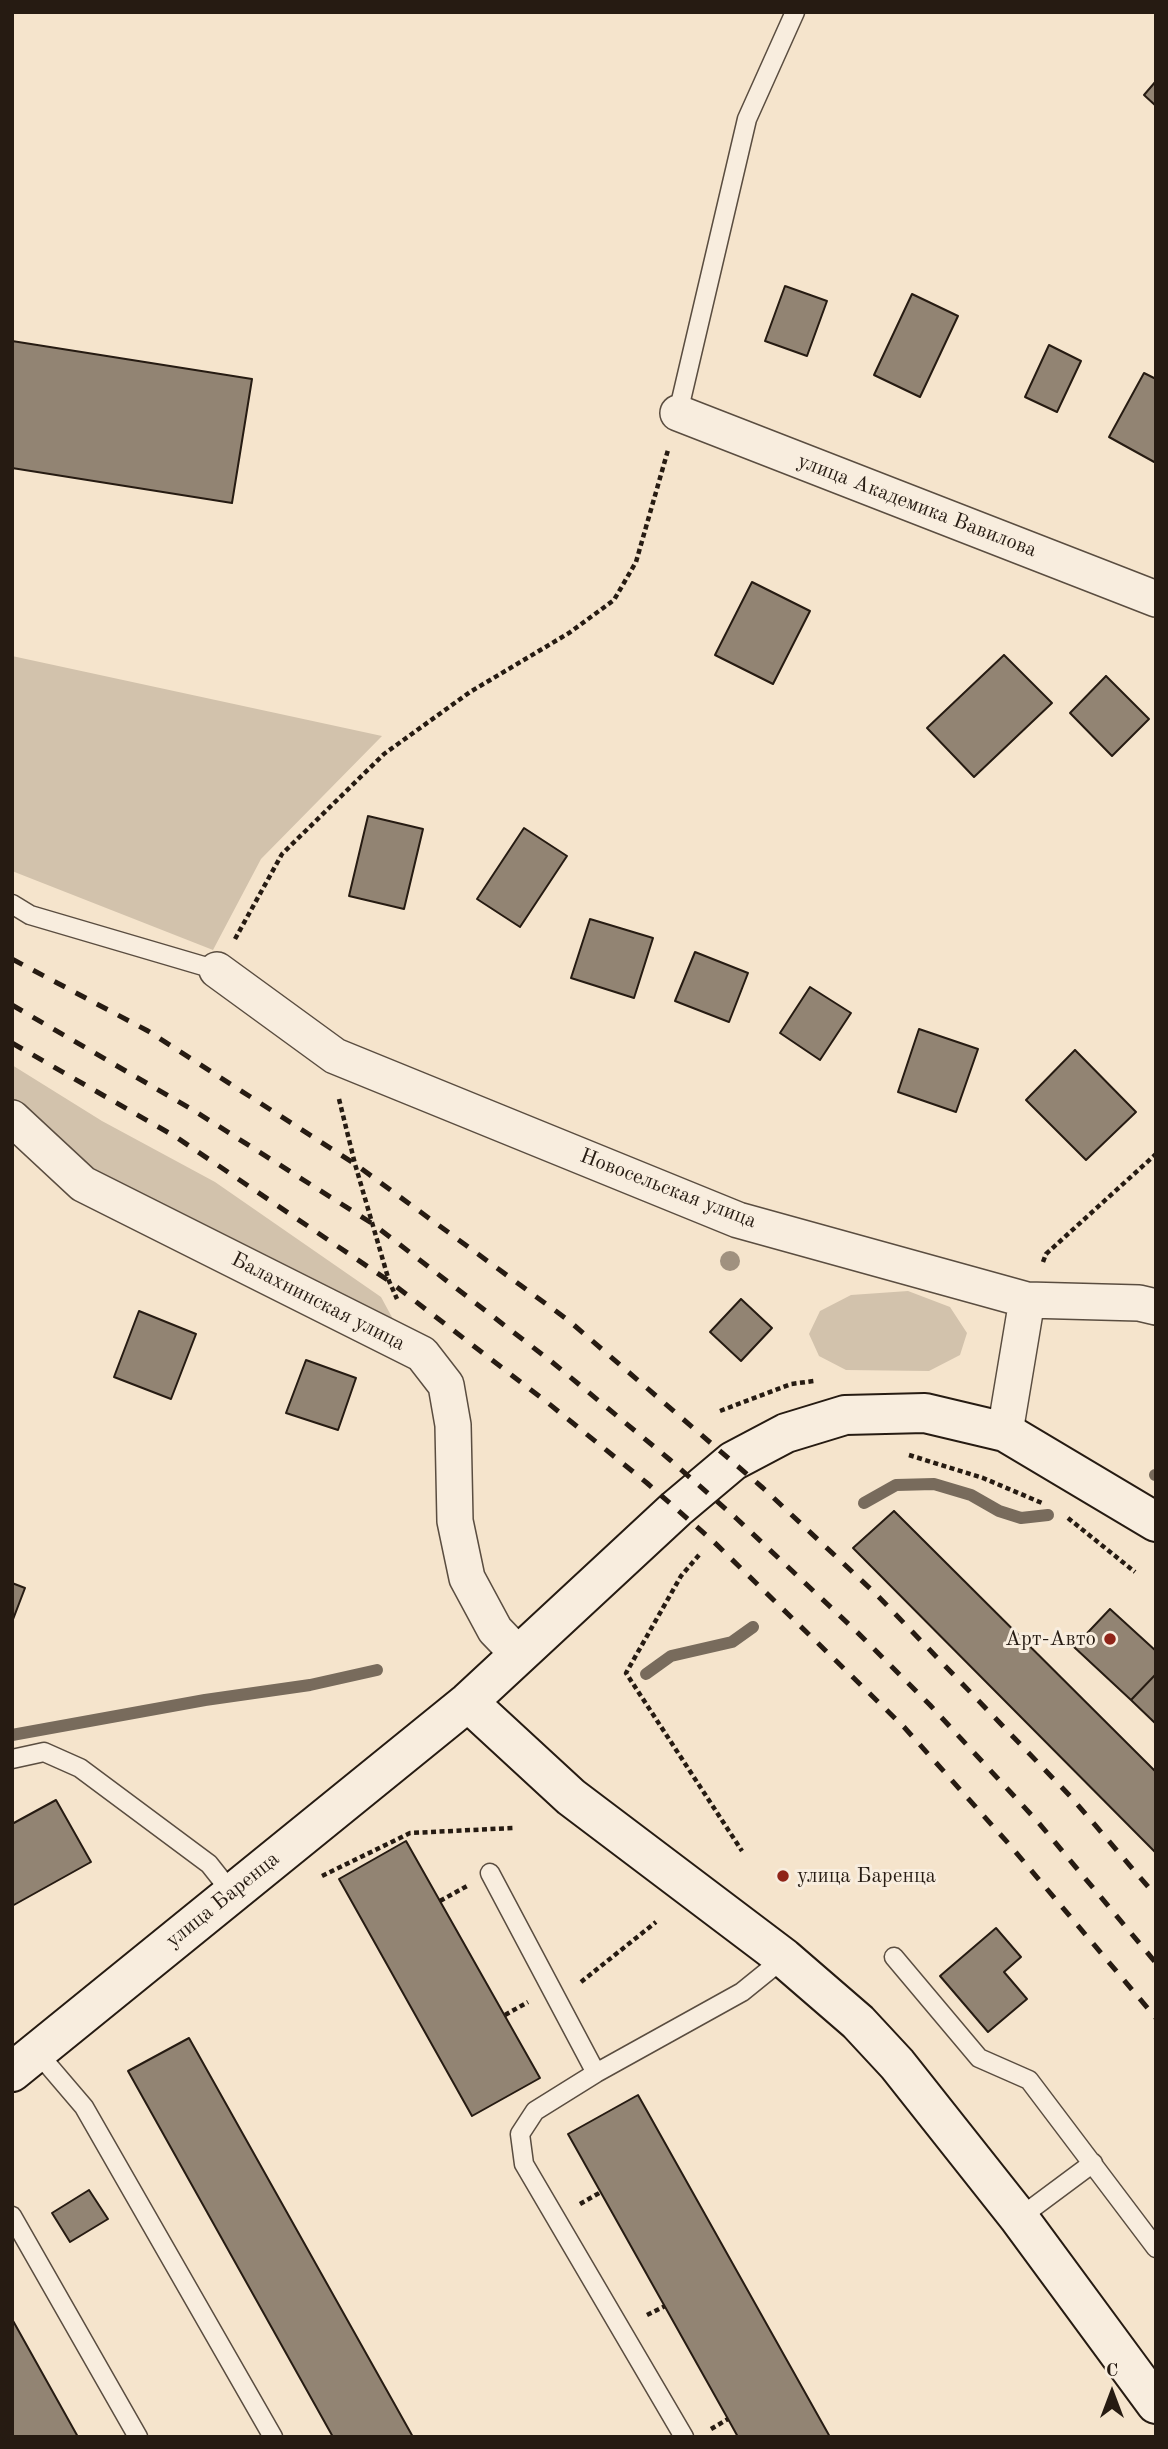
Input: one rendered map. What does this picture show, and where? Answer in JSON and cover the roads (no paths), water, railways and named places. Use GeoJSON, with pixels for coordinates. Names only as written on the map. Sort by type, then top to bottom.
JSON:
{"type":"FeatureCollection","features":[{"type":"Feature","properties":{"kind":"street","name":"улица Академика Вавилова"},"geometry":{"type":"LineString","coordinates":[[678,413],[1156,599]]}},
{"type":"Feature","properties":{"kind":"street","name":"Новосельская улица"},"geometry":{"type":"LineString","coordinates":[[217,970],[335,1056],[738,1220],[1027,1300],[1139,1303],[1156,1307]]}},
{"type":"Feature","properties":{"kind":"street","name":"Балахнинская улица"},"geometry":{"type":"LineString","coordinates":[[12,1118],[83,1184],[422,1354],[446,1385],[453,1425],[455,1521],[467,1578],[495,1630],[519,1655]]}},
{"type":"Feature","properties":{"kind":"street"},"geometry":{"type":"LineString","coordinates":[[1005,1432],[1027,1300]]}},
{"type":"Feature","properties":{"kind":"street","name":"улица Баренца"},"geometry":{"type":"LineString","coordinates":[[24,2062],[468,1702],[733,1461],[786,1433],[845,1415],[925,1413],[1005,1432],[1156,1522]]}},
{"type":"Feature","properties":{"kind":"street"},"geometry":{"type":"LineString","coordinates":[[468,1702],[571,1797],[784,1958],[858,2022],[897,2064],[1019,2218],[1156,2404]]}},
{"type":"Feature","properties":{"kind":"lane"},"geometry":{"type":"LineString","coordinates":[[678,413],[747,119],[795,12]]}},
{"type":"Feature","properties":{"kind":"lane"},"geometry":{"type":"LineString","coordinates":[[12,904],[30,915],[217,970]]}},
{"type":"Feature","properties":{"kind":"lane"},"geometry":{"type":"LineString","coordinates":[[12,1759],[44,1752],[80,1768],[209,1864],[232,1893]]}},
{"type":"Feature","properties":{"kind":"lane"},"geometry":{"type":"LineString","coordinates":[[490,1873],[596,2073]]}},
{"type":"Feature","properties":{"kind":"lane"},"geometry":{"type":"LineString","coordinates":[[894,1956],[979,2058],[1029,2080],[1156,2248]]}},
{"type":"Feature","properties":{"kind":"lane"},"geometry":{"type":"LineString","coordinates":[[684,2437],[524,2164],[520,2134],[534,2111],[596,2073],[742,1992],[784,1958]]}},
{"type":"Feature","properties":{"kind":"lane"},"geometry":{"type":"LineString","coordinates":[[24,2062],[84,2107],[273,2437]]}},
{"type":"Feature","properties":{"kind":"lane"},"geometry":{"type":"LineString","coordinates":[[1019,2218],[1093,2163]]}},
{"type":"Feature","properties":{"kind":"lane"},"geometry":{"type":"LineString","coordinates":[[12,2216],[138,2437]]}},
{"type":"Feature","properties":{"kind":"waterway"},"geometry":{"type":"LineString","coordinates":[[864,1503],[896,1485],[934,1484],[971,1495],[999,1511],[1021,1518],[1048,1515]]}},
{"type":"Feature","properties":{"kind":"waterway"},"geometry":{"type":"LineString","coordinates":[[646,1674],[671,1656],[732,1642],[753,1627]]}},
{"type":"Feature","properties":{"kind":"waterway"},"geometry":{"type":"LineString","coordinates":[[12,1735],[205,1700],[310,1685],[377,1670]]}},
{"type":"Feature","properties":{"kind":"railway"},"geometry":{"type":"LineString","coordinates":[[12,959],[148,1031],[355,1164],[568,1320],[763,1488],[877,1595],[1071,1797],[1156,1896]]}},
{"type":"Feature","properties":{"kind":"railway"},"geometry":{"type":"LineString","coordinates":[[12,1005],[193,1110],[373,1224],[552,1362],[669,1459],[856,1631],[930,1705],[1038,1822],[1156,1963]]}},
{"type":"Feature","properties":{"kind":"railway"},"geometry":{"type":"LineString","coordinates":[[12,1043],[176,1137],[389,1281],[647,1483],[714,1542],[904,1727],[1008,1843],[1156,2018]]}},
{"type":"Feature","properties":{"kind":"place","name":"Арт-Авто"},"geometry":{"type":"Point","coordinates":[1110,1639]}},
{"type":"Feature","properties":{"kind":"place","name":"улица Баренца"},"geometry":{"type":"Point","coordinates":[783,1876]}}]}
